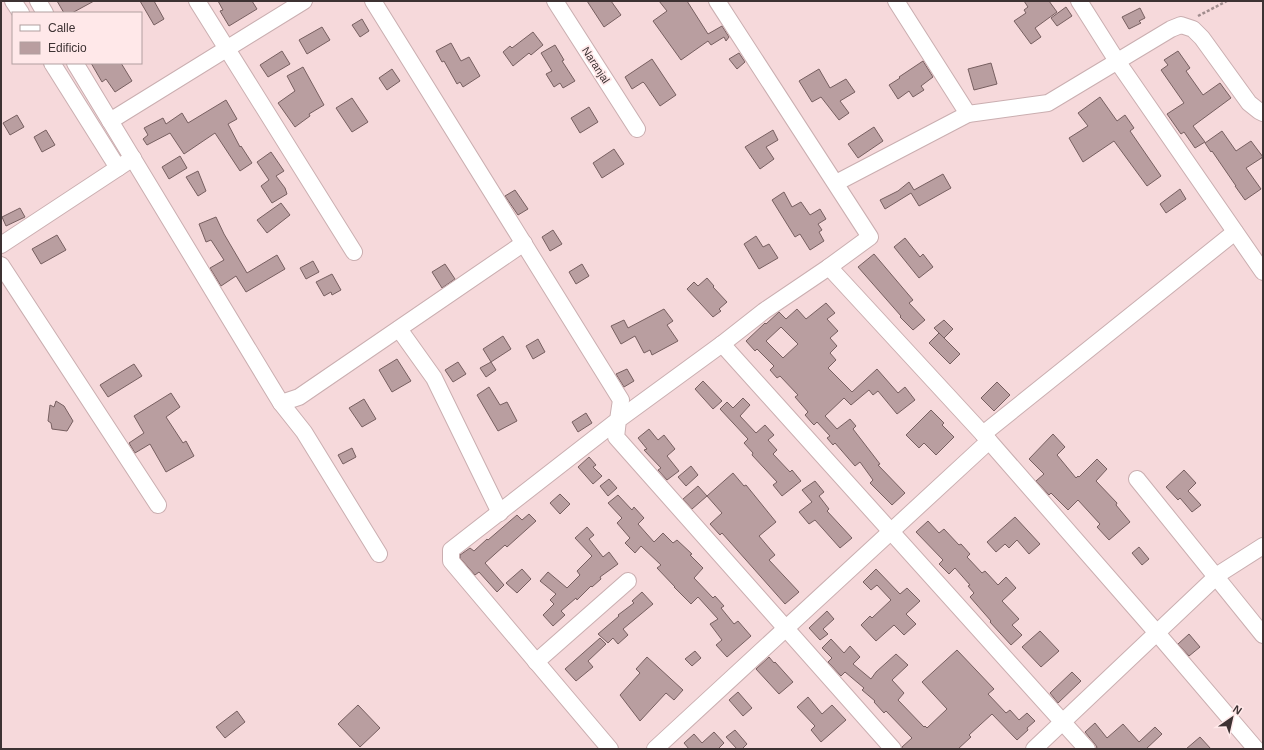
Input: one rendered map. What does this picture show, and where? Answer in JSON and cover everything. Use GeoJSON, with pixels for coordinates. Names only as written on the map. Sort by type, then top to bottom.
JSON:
{"type":"FeatureCollection","features":[{"type":"Feature","properties":{"kind":"street"},"geometry":{"type":"LineString","coordinates":[[14,1],[20,12]]}},
{"type":"Feature","properties":{"kind":"street"},"geometry":{"type":"LineString","coordinates":[[38,1],[44,12]]}},
{"type":"Feature","properties":{"kind":"street"},"geometry":{"type":"LineString","coordinates":[[197,1],[354,252]]}},
{"type":"Feature","properties":{"kind":"street"},"geometry":{"type":"LineString","coordinates":[[110,120],[304,1]]}},
{"type":"Feature","properties":{"kind":"street"},"geometry":{"type":"LineString","coordinates":[[373,1],[621,400],[616,437],[893,749]]}},
{"type":"Feature","properties":{"kind":"street","name":"Naranjal"},"geometry":{"type":"LineString","coordinates":[[555,1],[637,129]]}},
{"type":"Feature","properties":{"kind":"street"},"geometry":{"type":"LineString","coordinates":[[610,749],[451,561],[452,550],[618,420],[722,344],[764,311],[870,237],[717,1]]}},
{"type":"Feature","properties":{"kind":"street"},"geometry":{"type":"LineString","coordinates":[[896,1],[968,114]]}},
{"type":"Feature","properties":{"kind":"street"},"geometry":{"type":"LineString","coordinates":[[1079,1],[1117,61],[1263,272]]}},
{"type":"Feature","properties":{"kind":"street"},"geometry":{"type":"LineString","coordinates":[[836,183],[968,114],[1048,103],[1181,24],[1193,29],[1202,38],[1249,103],[1263,113]]}},
{"type":"Feature","properties":{"kind":"street"},"geometry":{"type":"LineString","coordinates":[[53,64],[118,168]]}},
{"type":"Feature","properties":{"kind":"street"},"geometry":{"type":"LineString","coordinates":[[77,64],[267,380],[304,432],[379,554]]}},
{"type":"Feature","properties":{"kind":"street"},"geometry":{"type":"LineString","coordinates":[[1,245],[133,158]]}},
{"type":"Feature","properties":{"kind":"street"},"geometry":{"type":"LineString","coordinates":[[655,749],[891,532],[986,438],[1235,232]]}},
{"type":"Feature","properties":{"kind":"street"},"geometry":{"type":"LineString","coordinates":[[282,403],[299,397],[524,243]]}},
{"type":"Feature","properties":{"kind":"street"},"geometry":{"type":"LineString","coordinates":[[1,265],[158,505]]}},
{"type":"Feature","properties":{"kind":"street"},"geometry":{"type":"LineString","coordinates":[[829,267],[986,438],[1256,749]]}},
{"type":"Feature","properties":{"kind":"street"},"geometry":{"type":"LineString","coordinates":[[399,329],[434,378],[500,513]]}},
{"type":"Feature","properties":{"kind":"street"},"geometry":{"type":"LineString","coordinates":[[722,344],[1087,749]]}},
{"type":"Feature","properties":{"kind":"street"},"geometry":{"type":"LineString","coordinates":[[1137,479],[1263,635]]}},
{"type":"Feature","properties":{"kind":"street"},"geometry":{"type":"LineString","coordinates":[[1034,749],[1216,577],[1263,546]]}},
{"type":"Feature","properties":{"kind":"street"},"geometry":{"type":"LineString","coordinates":[[536,662],[628,581]]}},
{"type":"Feature","properties":{"kind":"path"},"geometry":{"type":"LineString","coordinates":[[1181,24],[1227,1]]}},
{"type":"Feature","properties":{"kind":"building"},"geometry":{"type":"Polygon","coordinates":[[[57,1],[94,1],[74,12],[63,12],[57,1]]]}},
{"type":"Feature","properties":{"kind":"building"},"geometry":{"type":"Polygon","coordinates":[[[140,1],[154,1],[164,19],[154,25],[140,1]]]}},
{"type":"Feature","properties":{"kind":"building"},"geometry":{"type":"Polygon","coordinates":[[[218,1],[252,1],[257,9],[229,26],[220,11],[223,10],[218,1]]]}},
{"type":"Feature","properties":{"kind":"building"},"geometry":{"type":"Polygon","coordinates":[[[587,1],[611,1],[621,15],[604,27],[587,1]]]}},
{"type":"Feature","properties":{"kind":"building"},"geometry":{"type":"Polygon","coordinates":[[[659,1],[687,1],[708,34],[722,26],[729,37],[726,41],[724,37],[711,45],[708,41],[681,60],[653,21],[667,11],[659,1]]]}},
{"type":"Feature","properties":{"kind":"building"},"geometry":{"type":"Polygon","coordinates":[[[1024,1],[1049,1],[1057,12],[1035,28],[1041,37],[1031,44],[1014,21],[1026,13],[1024,10],[1028,7],[1024,1]]]}},
{"type":"Feature","properties":{"kind":"building"},"geometry":{"type":"Polygon","coordinates":[[[1066,7],[1072,16],[1057,26],[1051,18],[1066,7]]]}},
{"type":"Feature","properties":{"kind":"building"},"geometry":{"type":"Polygon","coordinates":[[[1140,8],[1145,18],[1139,21],[1141,23],[1129,29],[1122,17],[1140,8]]]}},
{"type":"Feature","properties":{"kind":"building"},"geometry":{"type":"Polygon","coordinates":[[[362,19],[369,31],[360,37],[352,25],[362,19]]]}},
{"type":"Feature","properties":{"kind":"building"},"geometry":{"type":"Polygon","coordinates":[[[322,27],[330,40],[307,54],[299,40],[322,27]]]}},
{"type":"Feature","properties":{"kind":"building"},"geometry":{"type":"Polygon","coordinates":[[[533,32],[543,45],[531,55],[529,53],[513,66],[503,52],[510,46],[512,48],[533,32]]]}},
{"type":"Feature","properties":{"kind":"building"},"geometry":{"type":"Polygon","coordinates":[[[451,43],[461,61],[469,57],[480,76],[463,87],[460,82],[457,84],[444,61],[442,62],[436,51],[451,43]]]}},
{"type":"Feature","properties":{"kind":"building"},"geometry":{"type":"Polygon","coordinates":[[[555,45],[564,60],[562,61],[575,81],[563,88],[560,83],[554,87],[546,74],[552,71],[541,53],[555,45]]]}},
{"type":"Feature","properties":{"kind":"building"},"geometry":{"type":"Polygon","coordinates":[[[282,51],[290,64],[268,77],[260,65],[282,51]]]}},
{"type":"Feature","properties":{"kind":"building"},"geometry":{"type":"Polygon","coordinates":[[[1178,51],[1190,68],[1186,71],[1203,95],[1220,83],[1231,98],[1193,126],[1205,142],[1195,148],[1184,132],[1181,134],[1167,114],[1184,103],[1161,70],[1168,65],[1164,60],[1178,51]]]}},
{"type":"Feature","properties":{"kind":"building"},"geometry":{"type":"Polygon","coordinates":[[[739,53],[745,62],[737,69],[729,59],[739,53]]]}},
{"type":"Feature","properties":{"kind":"building"},"geometry":{"type":"Polygon","coordinates":[[[652,59],[676,95],[660,106],[643,82],[632,89],[625,77],[652,59]]]}},
{"type":"Feature","properties":{"kind":"building"},"geometry":{"type":"Polygon","coordinates":[[[923,61],[933,77],[921,86],[924,90],[913,97],[909,91],[898,99],[889,85],[923,61]]]}},
{"type":"Feature","properties":{"kind":"building"},"geometry":{"type":"Polygon","coordinates":[[[991,63],[997,84],[974,90],[968,69],[991,63]]]}},
{"type":"Feature","properties":{"kind":"building"},"geometry":{"type":"Polygon","coordinates":[[[92,64],[122,64],[132,81],[115,92],[106,79],[102,82],[92,64]]]}},
{"type":"Feature","properties":{"kind":"building"},"geometry":{"type":"Polygon","coordinates":[[[303,67],[324,105],[309,114],[310,116],[295,127],[278,103],[295,91],[287,76],[303,67]]]}},
{"type":"Feature","properties":{"kind":"building"},"geometry":{"type":"Polygon","coordinates":[[[392,69],[400,81],[387,90],[379,78],[392,69]]]}},
{"type":"Feature","properties":{"kind":"building"},"geometry":{"type":"Polygon","coordinates":[[[819,69],[830,88],[846,79],[855,92],[840,101],[849,113],[839,120],[821,97],[812,102],[799,81],[819,69]]]}},
{"type":"Feature","properties":{"kind":"building"},"geometry":{"type":"Polygon","coordinates":[[[1100,97],[1117,121],[1125,115],[1134,128],[1130,131],[1161,176],[1147,186],[1114,141],[1083,162],[1069,138],[1088,126],[1078,113],[1100,97]]]}},
{"type":"Feature","properties":{"kind":"building"},"geometry":{"type":"Polygon","coordinates":[[[352,98],[368,122],[352,132],[336,108],[352,98]]]}},
{"type":"Feature","properties":{"kind":"building"},"geometry":{"type":"Polygon","coordinates":[[[226,100],[237,119],[228,124],[240,147],[241,146],[252,163],[240,171],[215,133],[184,154],[170,133],[147,145],[143,139],[148,135],[144,128],[163,118],[166,124],[182,113],[188,123],[226,100]]]}},
{"type":"Feature","properties":{"kind":"building"},"geometry":{"type":"Polygon","coordinates":[[[589,107],[598,122],[580,133],[571,118],[589,107]]]}},
{"type":"Feature","properties":{"kind":"building"},"geometry":{"type":"Polygon","coordinates":[[[17,115],[24,127],[10,135],[3,123],[17,115]]]}},
{"type":"Feature","properties":{"kind":"building"},"geometry":{"type":"Polygon","coordinates":[[[874,127],[883,141],[858,158],[848,144],[874,127]]]}},
{"type":"Feature","properties":{"kind":"building"},"geometry":{"type":"Polygon","coordinates":[[[46,130],[55,145],[42,152],[34,137],[46,130]]]}},
{"type":"Feature","properties":{"kind":"building"},"geometry":{"type":"Polygon","coordinates":[[[773,130],[778,140],[766,147],[774,159],[760,169],[745,147],[773,130]]]}},
{"type":"Feature","properties":{"kind":"building"},"geometry":{"type":"Polygon","coordinates":[[[1222,131],[1236,151],[1251,141],[1263,157],[1246,168],[1261,189],[1245,200],[1205,143],[1222,131]]]}},
{"type":"Feature","properties":{"kind":"building"},"geometry":{"type":"Polygon","coordinates":[[[614,149],[624,164],[602,178],[593,163],[614,149]]]}},
{"type":"Feature","properties":{"kind":"building"},"geometry":{"type":"Polygon","coordinates":[[[271,152],[284,171],[276,176],[285,188],[287,194],[272,203],[261,186],[269,180],[257,162],[271,152]]]}},
{"type":"Feature","properties":{"kind":"building"},"geometry":{"type":"Polygon","coordinates":[[[180,156],[187,168],[169,179],[162,167],[180,156]]]}},
{"type":"Feature","properties":{"kind":"building"},"geometry":{"type":"Polygon","coordinates":[[[198,171],[206,191],[198,196],[186,177],[198,171]]]}},
{"type":"Feature","properties":{"kind":"building"},"geometry":{"type":"Polygon","coordinates":[[[943,174],[951,188],[919,206],[911,193],[885,209],[880,200],[898,191],[909,182],[914,190],[943,174]]]}},
{"type":"Feature","properties":{"kind":"building"},"geometry":{"type":"Polygon","coordinates":[[[1180,189],[1186,199],[1166,213],[1160,204],[1180,189]]]}},
{"type":"Feature","properties":{"kind":"building"},"geometry":{"type":"Polygon","coordinates":[[[515,190],[528,209],[518,215],[505,196],[515,190]]]}},
{"type":"Feature","properties":{"kind":"building"},"geometry":{"type":"Polygon","coordinates":[[[784,192],[792,207],[801,202],[810,215],[820,209],[826,219],[818,224],[822,230],[819,232],[824,241],[810,250],[800,234],[795,237],[772,200],[784,192]]]}},
{"type":"Feature","properties":{"kind":"building"},"geometry":{"type":"Polygon","coordinates":[[[281,203],[290,215],[267,233],[257,220],[281,203]]]}},
{"type":"Feature","properties":{"kind":"building"},"geometry":{"type":"Polygon","coordinates":[[[20,208],[25,217],[6,226],[2,217],[20,208]]]}},
{"type":"Feature","properties":{"kind":"building"},"geometry":{"type":"Polygon","coordinates":[[[216,217],[224,234],[247,273],[277,255],[285,269],[246,292],[236,276],[221,286],[210,268],[224,260],[211,240],[206,242],[199,224],[216,217]]]}},
{"type":"Feature","properties":{"kind":"building"},"geometry":{"type":"Polygon","coordinates":[[[553,230],[562,244],[550,251],[542,237],[553,230]]]}},
{"type":"Feature","properties":{"kind":"building"},"geometry":{"type":"Polygon","coordinates":[[[57,235],[66,250],[41,264],[32,249],[57,235]]]}},
{"type":"Feature","properties":{"kind":"building"},"geometry":{"type":"Polygon","coordinates":[[[756,236],[763,247],[769,244],[778,258],[759,269],[744,244],[756,236]]]}},
{"type":"Feature","properties":{"kind":"building"},"geometry":{"type":"Polygon","coordinates":[[[905,238],[920,257],[923,254],[933,267],[919,278],[894,247],[905,238]]]}},
{"type":"Feature","properties":{"kind":"building"},"geometry":{"type":"Polygon","coordinates":[[[874,254],[913,300],[909,303],[925,320],[913,330],[900,317],[901,316],[858,267],[874,254]]]}},
{"type":"Feature","properties":{"kind":"building"},"geometry":{"type":"Polygon","coordinates":[[[313,261],[319,272],[306,279],[300,268],[313,261]]]}},
{"type":"Feature","properties":{"kind":"building"},"geometry":{"type":"Polygon","coordinates":[[[445,264],[455,279],[442,288],[432,272],[445,264]]]}},
{"type":"Feature","properties":{"kind":"building"},"geometry":{"type":"Polygon","coordinates":[[[582,264],[589,276],[576,284],[569,272],[582,264]]]}},
{"type":"Feature","properties":{"kind":"building"},"geometry":{"type":"Polygon","coordinates":[[[332,274],[341,290],[332,295],[331,292],[324,296],[316,282],[332,274]]]}},
{"type":"Feature","properties":{"kind":"building"},"geometry":{"type":"Polygon","coordinates":[[[707,278],[727,302],[719,309],[721,311],[713,317],[687,289],[694,282],[698,286],[707,278]]]}},
{"type":"Feature","properties":{"kind":"building"},"geometry":{"type":"Polygon","coordinates":[[[826,303],[835,313],[827,319],[838,331],[830,338],[837,346],[830,353],[836,360],[828,368],[852,392],[877,369],[898,393],[905,387],[915,400],[897,414],[878,391],[873,395],[869,390],[851,405],[844,398],[825,416],[837,429],[850,419],[856,426],[853,429],[880,464],[878,465],[905,493],[892,505],[870,483],[873,480],[860,462],[855,466],[835,443],[833,445],[827,438],[830,436],[817,422],[814,425],[812,423],[805,415],[808,412],[795,397],[798,395],[780,376],[777,378],[770,370],[774,366],[757,349],[755,351],[746,341],[779,312],[786,319],[797,309],[806,319],[826,303]],[[781,327],[766,341],[783,358],[798,344],[781,327]]]}},
{"type":"Feature","properties":{"kind":"building"},"geometry":{"type":"Polygon","coordinates":[[[664,309],[673,321],[667,325],[678,341],[652,355],[650,350],[644,353],[635,336],[621,344],[611,326],[624,320],[628,328],[664,309]]]}},
{"type":"Feature","properties":{"kind":"building"},"geometry":{"type":"Polygon","coordinates":[[[944,320],[953,329],[944,338],[934,328],[944,320]]]}},
{"type":"Feature","properties":{"kind":"building"},"geometry":{"type":"Polygon","coordinates":[[[939,333],[960,354],[950,364],[929,343],[939,333]]]}},
{"type":"Feature","properties":{"kind":"building"},"geometry":{"type":"Polygon","coordinates":[[[503,336],[511,349],[491,362],[483,349],[503,336]]]}},
{"type":"Feature","properties":{"kind":"building"},"geometry":{"type":"Polygon","coordinates":[[[538,339],[545,352],[533,359],[526,346],[538,339]]]}},
{"type":"Feature","properties":{"kind":"building"},"geometry":{"type":"Polygon","coordinates":[[[397,359],[411,381],[392,392],[379,370],[397,359]]]}},
{"type":"Feature","properties":{"kind":"building"},"geometry":{"type":"Polygon","coordinates":[[[458,362],[466,374],[453,382],[445,370],[458,362]]]}},
{"type":"Feature","properties":{"kind":"building"},"geometry":{"type":"Polygon","coordinates":[[[491,362],[496,370],[486,377],[480,368],[491,362]]]}},
{"type":"Feature","properties":{"kind":"building"},"geometry":{"type":"Polygon","coordinates":[[[134,364],[142,376],[108,397],[100,385],[134,364]]]}},
{"type":"Feature","properties":{"kind":"building"},"geometry":{"type":"Polygon","coordinates":[[[627,369],[634,381],[624,387],[616,374],[627,369]]]}},
{"type":"Feature","properties":{"kind":"building"},"geometry":{"type":"Polygon","coordinates":[[[703,381],[722,401],[713,409],[695,389],[703,381]]]}},
{"type":"Feature","properties":{"kind":"building"},"geometry":{"type":"Polygon","coordinates":[[[997,382],[1010,395],[994,411],[981,398],[997,382]]]}},
{"type":"Feature","properties":{"kind":"building"},"geometry":{"type":"Polygon","coordinates":[[[489,387],[500,405],[507,402],[517,421],[498,431],[477,395],[489,387]]]}},
{"type":"Feature","properties":{"kind":"building"},"geometry":{"type":"Polygon","coordinates":[[[171,393],[180,407],[166,417],[183,443],[186,441],[194,456],[166,472],[150,444],[135,453],[129,443],[144,433],[134,416],[171,393]]]}},
{"type":"Feature","properties":{"kind":"building"},"geometry":{"type":"Polygon","coordinates":[[[743,398],[750,405],[740,416],[756,433],[765,425],[774,435],[768,440],[777,450],[773,454],[790,472],[792,470],[801,481],[782,496],[773,485],[777,482],[752,455],[753,453],[744,443],[748,439],[720,409],[727,402],[733,408],[743,398]]]}},
{"type":"Feature","properties":{"kind":"building"},"geometry":{"type":"Polygon","coordinates":[[[364,399],[376,419],[362,427],[349,408],[364,399]]]}},
{"type":"Feature","properties":{"kind":"building"},"geometry":{"type":"Polygon","coordinates":[[[56,401],[64,406],[73,421],[67,431],[52,429],[51,423],[48,421],[50,405],[54,407],[56,401]]]}},
{"type":"Feature","properties":{"kind":"building"},"geometry":{"type":"Polygon","coordinates":[[[931,410],[944,423],[942,425],[954,437],[936,455],[924,443],[919,448],[906,435],[931,410]]]}},
{"type":"Feature","properties":{"kind":"building"},"geometry":{"type":"Polygon","coordinates":[[[586,413],[592,423],[578,432],[572,422],[586,413]]]}},
{"type":"Feature","properties":{"kind":"building"},"geometry":{"type":"Polygon","coordinates":[[[649,429],[658,440],[664,435],[675,449],[667,456],[679,471],[667,480],[658,470],[661,468],[644,450],[647,449],[638,438],[649,429]]]}},
{"type":"Feature","properties":{"kind":"building"},"geometry":{"type":"Polygon","coordinates":[[[1053,434],[1065,447],[1057,455],[1076,478],[1078,476],[1079,477],[1097,459],[1107,469],[1096,481],[1117,503],[1116,505],[1130,522],[1109,540],[1097,527],[1100,524],[1078,500],[1068,510],[1051,493],[1049,495],[1036,481],[1044,474],[1029,459],[1053,434]]]}},
{"type":"Feature","properties":{"kind":"building"},"geometry":{"type":"Polygon","coordinates":[[[352,448],[356,457],[343,464],[338,455],[352,448]]]}},
{"type":"Feature","properties":{"kind":"building"},"geometry":{"type":"Polygon","coordinates":[[[589,457],[596,465],[593,467],[602,476],[593,484],[578,467],[589,457]]]}},
{"type":"Feature","properties":{"kind":"building"},"geometry":{"type":"Polygon","coordinates":[[[691,466],[698,475],[686,486],[678,477],[691,466]]]}},
{"type":"Feature","properties":{"kind":"building"},"geometry":{"type":"Polygon","coordinates":[[[1184,470],[1196,483],[1188,491],[1201,505],[1192,512],[1180,498],[1178,500],[1166,487],[1184,470]]]}},
{"type":"Feature","properties":{"kind":"building"},"geometry":{"type":"Polygon","coordinates":[[[733,473],[744,486],[746,485],[776,522],[759,536],[775,555],[769,560],[799,592],[785,604],[722,533],[720,535],[710,524],[722,513],[707,496],[733,473]]]}},
{"type":"Feature","properties":{"kind":"building"},"geometry":{"type":"Polygon","coordinates":[[[609,479],[617,488],[608,496],[600,486],[609,479]]]}},
{"type":"Feature","properties":{"kind":"building"},"geometry":{"type":"Polygon","coordinates":[[[815,481],[824,492],[819,496],[829,509],[827,511],[852,538],[840,548],[815,520],[809,524],[799,512],[812,502],[802,490],[815,481]]]}},
{"type":"Feature","properties":{"kind":"building"},"geometry":{"type":"Polygon","coordinates":[[[698,486],[707,496],[692,509],[683,499],[698,486]]]}},
{"type":"Feature","properties":{"kind":"building"},"geometry":{"type":"Polygon","coordinates":[[[560,494],[570,504],[560,514],[550,503],[560,494]]]}},
{"type":"Feature","properties":{"kind":"building"},"geometry":{"type":"Polygon","coordinates":[[[618,495],[632,510],[634,507],[644,518],[638,524],[654,542],[663,533],[673,543],[677,540],[692,554],[690,555],[703,568],[694,578],[713,598],[715,596],[724,606],[721,608],[734,624],[738,621],[751,636],[727,657],[716,645],[722,640],[710,624],[718,619],[698,597],[691,604],[657,568],[661,565],[641,546],[635,553],[625,543],[630,538],[617,523],[622,518],[608,503],[618,495]]]}},
{"type":"Feature","properties":{"kind":"building"},"geometry":{"type":"Polygon","coordinates":[[[529,514],[536,521],[507,547],[505,545],[485,563],[504,585],[497,592],[479,572],[475,575],[460,558],[460,555],[470,548],[474,551],[517,515],[522,520],[529,514]]]}},
{"type":"Feature","properties":{"kind":"building"},"geometry":{"type":"Polygon","coordinates":[[[1015,517],[1040,544],[1029,554],[1017,540],[1009,548],[1005,544],[996,552],[987,542],[1015,517]]]}},
{"type":"Feature","properties":{"kind":"building"},"geometry":{"type":"Polygon","coordinates":[[[928,521],[939,533],[944,529],[959,545],[961,544],[970,554],[967,557],[982,573],[985,571],[998,585],[1006,577],[1016,588],[1002,601],[1019,619],[1012,625],[1022,635],[1011,645],[970,597],[974,593],[968,586],[970,585],[955,568],[949,574],[939,564],[943,560],[916,532],[928,521]]]}},
{"type":"Feature","properties":{"kind":"building"},"geometry":{"type":"Polygon","coordinates":[[[587,527],[594,535],[589,539],[603,557],[609,552],[618,564],[600,577],[601,579],[592,587],[591,586],[577,600],[576,598],[561,611],[565,615],[553,626],[543,615],[554,604],[550,600],[556,594],[540,581],[548,572],[567,588],[580,575],[577,571],[592,556],[575,538],[587,527]]]}},
{"type":"Feature","properties":{"kind":"building"},"geometry":{"type":"Polygon","coordinates":[[[1139,547],[1149,559],[1142,565],[1132,553],[1139,547]]]}},
{"type":"Feature","properties":{"kind":"building"},"geometry":{"type":"Polygon","coordinates":[[[522,569],[531,579],[517,593],[506,583],[522,569]]]}},
{"type":"Feature","properties":{"kind":"building"},"geometry":{"type":"Polygon","coordinates":[[[876,569],[900,594],[907,588],[920,601],[906,614],[916,624],[904,635],[894,625],[876,641],[861,625],[870,616],[872,618],[891,600],[877,585],[871,590],[863,582],[876,569]]]}},
{"type":"Feature","properties":{"kind":"building"},"geometry":{"type":"Polygon","coordinates":[[[642,592],[653,604],[623,629],[628,635],[618,644],[613,638],[608,643],[598,634],[619,616],[618,615],[634,603],[632,601],[642,592]]]}},
{"type":"Feature","properties":{"kind":"building"},"geometry":{"type":"Polygon","coordinates":[[[827,611],[834,619],[823,629],[828,634],[820,640],[809,628],[827,611]]]}},
{"type":"Feature","properties":{"kind":"building"},"geometry":{"type":"Polygon","coordinates":[[[1040,631],[1059,651],[1041,667],[1022,647],[1040,631]]]}},
{"type":"Feature","properties":{"kind":"building"},"geometry":{"type":"Polygon","coordinates":[[[1189,634],[1200,647],[1189,656],[1178,644],[1189,634]]]}},
{"type":"Feature","properties":{"kind":"building"},"geometry":{"type":"Polygon","coordinates":[[[600,638],[606,644],[588,661],[593,667],[576,681],[565,669],[600,638]]]}},
{"type":"Feature","properties":{"kind":"building"},"geometry":{"type":"Polygon","coordinates":[[[831,639],[844,653],[850,646],[860,657],[853,664],[871,679],[876,672],[896,654],[908,665],[892,680],[904,693],[898,700],[924,727],[925,726],[927,728],[947,709],[922,682],[957,650],[994,689],[988,694],[1006,713],[1010,710],[1019,720],[1027,713],[1035,721],[1017,740],[992,714],[969,735],[971,737],[958,749],[902,749],[902,747],[912,738],[886,711],[884,713],[874,702],[875,701],[862,690],[864,688],[845,672],[841,676],[828,662],[832,658],[822,648],[831,639]]]}},
{"type":"Feature","properties":{"kind":"building"},"geometry":{"type":"Polygon","coordinates":[[[695,651],[701,658],[692,666],[685,659],[695,651]]]}},
{"type":"Feature","properties":{"kind":"building"},"geometry":{"type":"Polygon","coordinates":[[[647,657],[683,690],[674,700],[666,693],[640,721],[620,695],[640,673],[636,669],[647,657]]]}},
{"type":"Feature","properties":{"kind":"building"},"geometry":{"type":"Polygon","coordinates":[[[769,657],[793,682],[779,694],[756,669],[769,657]]]}},
{"type":"Feature","properties":{"kind":"building"},"geometry":{"type":"Polygon","coordinates":[[[1072,672],[1081,681],[1058,703],[1050,693],[1072,672]]]}},
{"type":"Feature","properties":{"kind":"building"},"geometry":{"type":"Polygon","coordinates":[[[738,692],[752,708],[743,716],[729,700],[738,692]]]}},
{"type":"Feature","properties":{"kind":"building"},"geometry":{"type":"Polygon","coordinates":[[[808,697],[822,714],[832,705],[846,720],[821,742],[811,730],[815,726],[797,707],[808,697]]]}},
{"type":"Feature","properties":{"kind":"building"},"geometry":{"type":"Polygon","coordinates":[[[358,705],[380,728],[360,747],[338,724],[358,705]]]}},
{"type":"Feature","properties":{"kind":"building"},"geometry":{"type":"Polygon","coordinates":[[[237,711],[245,722],[225,738],[216,727],[237,711]]]}},
{"type":"Feature","properties":{"kind":"building"},"geometry":{"type":"Polygon","coordinates":[[[1095,723],[1107,738],[1123,724],[1139,742],[1155,727],[1162,734],[1146,749],[1096,749],[1097,747],[1085,732],[1095,723]]]}},
{"type":"Feature","properties":{"kind":"building"},"geometry":{"type":"Polygon","coordinates":[[[735,730],[747,744],[742,749],[737,749],[726,737],[735,730]]]}},
{"type":"Feature","properties":{"kind":"building"},"geometry":{"type":"Polygon","coordinates":[[[714,732],[724,743],[718,749],[689,749],[684,743],[694,734],[702,743],[714,732]]]}},
{"type":"Feature","properties":{"kind":"building"},"geometry":{"type":"Polygon","coordinates":[[[1200,737],[1211,749],[1186,749],[1200,737]]]}}]}
